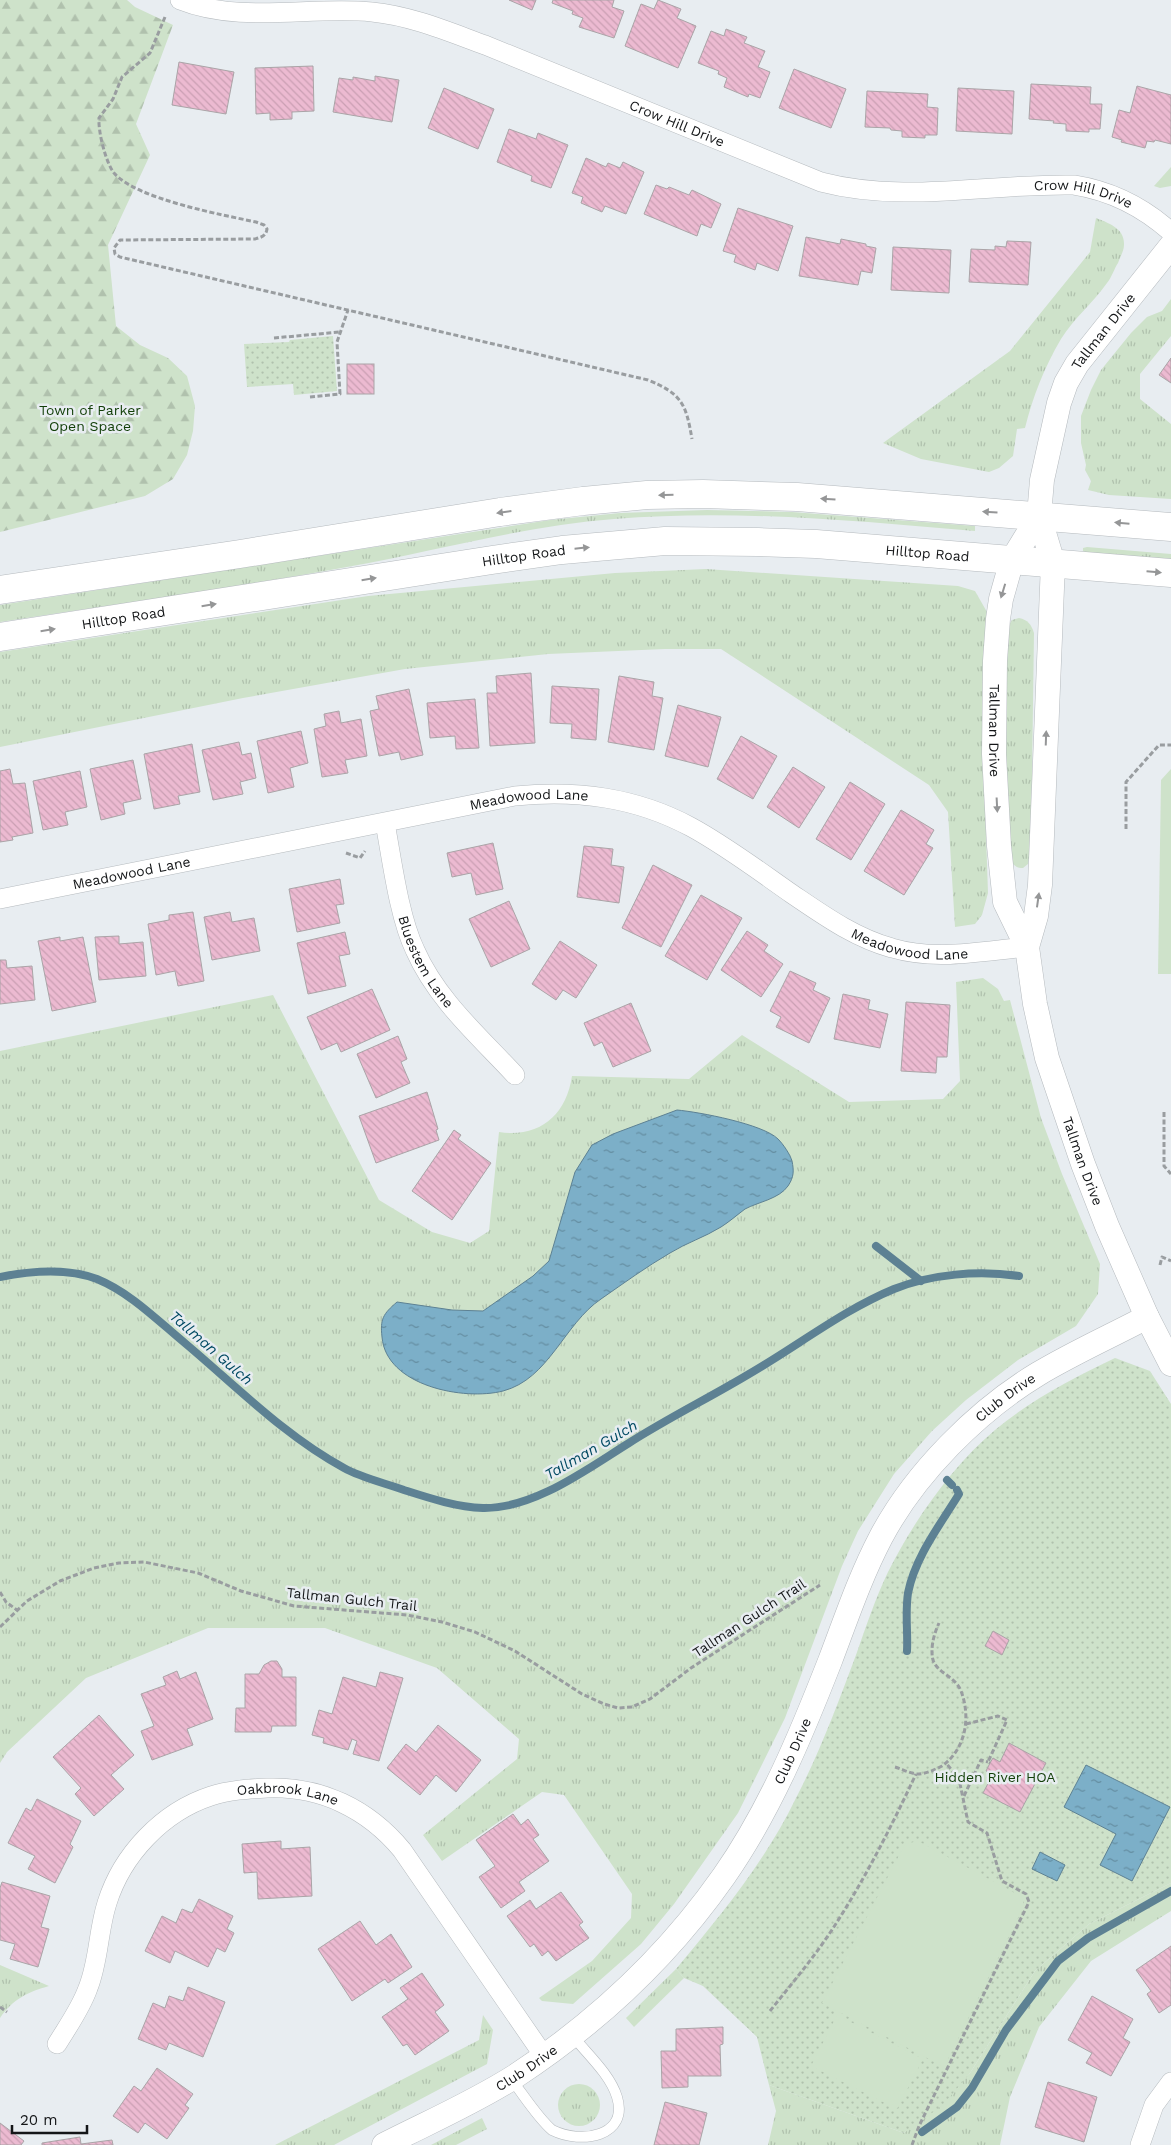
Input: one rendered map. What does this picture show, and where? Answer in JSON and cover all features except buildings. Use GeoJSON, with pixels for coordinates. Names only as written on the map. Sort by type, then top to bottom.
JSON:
{"type":"FeatureCollection","features":[{"type":"Feature","properties":{"kind":"main road"},"geometry":{"type":"LineString","coordinates":[[0,590],[500,512],[647,495],[702,494],[797,497],[1171,527]]}},
{"type":"Feature","properties":{"kind":"main road","name":"Hilltop Road"},"geometry":{"type":"LineString","coordinates":[[0,637],[562,550],[673,541],[816,544],[1171,573]]}},
{"type":"Feature","properties":{"kind":"street","name":"Crow Hill Drive"},"geometry":{"type":"LineString","coordinates":[[180,0],[206,8],[226,11],[349,11],[392,15],[433,26],[485,45],[821,182],[863,190],[902,192],[1074,185],[1092,188],[1122,198],[1154,217],[1171,232]]}},
{"type":"Feature","properties":{"kind":"street","name":"Tallman Drive"},"geometry":{"type":"LineString","coordinates":[[1027,947],[1036,916],[1040,885],[1053,563],[1039,516],[1042,480],[1048,448],[1059,403],[1066,383],[1077,364],[1171,246]]}},
{"type":"Feature","properties":{"kind":"street","name":"Tallman Drive"},"geometry":{"type":"LineString","coordinates":[[1039,516],[1012,560],[1001,599],[998,619],[995,680],[995,761],[999,846],[1005,902],[1027,947],[1038,1018],[1056,1085],[1107,1226],[1147,1317],[1171,1364]]}},
{"type":"Feature","properties":{"kind":"street","name":"Meadowood Lane"},"geometry":{"type":"LineString","coordinates":[[0,899],[515,796],[560,793],[598,796],[643,807],[691,827],[835,922],[875,942],[910,953],[947,955],[1027,947]]}},
{"type":"Feature","properties":{"kind":"street","name":"Bluestem Lane"},"geometry":{"type":"LineString","coordinates":[[386,823],[407,928],[414,949],[435,988],[515,1075]]}},
{"type":"Feature","properties":{"kind":"street","name":"Club Drive"},"geometry":{"type":"LineString","coordinates":[[384,2145],[511,2078],[544,2056],[617,1997],[660,1955],[708,1898],[738,1855],[772,1796],[809,1715],[853,1596],[869,1560],[882,1534],[919,1481],[966,1429],[1010,1392],[1039,1373],[1147,1317]]}},
{"type":"Feature","properties":{"kind":"street","name":"Oakbrook Lane"},"geometry":{"type":"LineString","coordinates":[[57,2044],[89,1987],[107,1903],[123,1867],[147,1836],[167,1818],[198,1800],[228,1791],[297,1788],[332,1798],[358,1810],[389,1834],[544,2056]]}},
{"type":"Feature","properties":{"kind":"street"},"geometry":{"type":"LineString","coordinates":[[1140,2145],[1154,2106],[1171,2082]]}},
{"type":"Feature","properties":{"kind":"lane"},"geometry":{"type":"LineString","coordinates":[[511,2078],[551,2129],[562,2136],[574,2142],[584,2143],[603,2136],[614,2122],[618,2113],[617,2097],[608,2080],[571,2035]]}},
{"type":"Feature","properties":{"kind":"path"},"geometry":{"type":"LineString","coordinates":[[164,17],[150,53],[122,77],[117,91],[99,118],[100,132],[112,169],[119,177],[143,191],[189,206],[264,225],[267,229],[266,233],[255,240],[196,238],[120,240],[114,248],[115,254],[129,260],[648,380],[673,392],[680,399],[685,408],[692,439]]}},
{"type":"Feature","properties":{"kind":"path"},"geometry":{"type":"LineString","coordinates":[[310,397],[340,394],[337,342],[348,310]]}},
{"type":"Feature","properties":{"kind":"path"},"geometry":{"type":"LineString","coordinates":[[274,338],[340,332]]}},
{"type":"Feature","properties":{"kind":"path"},"geometry":{"type":"LineString","coordinates":[[1126,829],[1126,782],[1159,744],[1171,745]]}},
{"type":"Feature","properties":{"kind":"path"},"geometry":{"type":"LineString","coordinates":[[1164,1112],[1164,1166],[1171,1174]]}},
{"type":"Feature","properties":{"kind":"path"},"geometry":{"type":"LineString","coordinates":[[1160,1265],[1162,1257],[1171,1261]]}},
{"type":"Feature","properties":{"kind":"path","name":"Tallman Gulch Trail"},"geometry":{"type":"LineString","coordinates":[[0,1627],[38,1592],[60,1581],[94,1568],[136,1562],[160,1564],[198,1573],[241,1592],[294,1606],[378,1611],[407,1615],[442,1622],[475,1632],[514,1651],[582,1694],[618,1708],[632,1706],[650,1699],[692,1668],[820,1585]]}},
{"type":"Feature","properties":{"kind":"path"},"geometry":{"type":"LineString","coordinates":[[0,1592],[6,1602],[17,1610]]}},
{"type":"Feature","properties":{"kind":"path"},"geometry":{"type":"LineString","coordinates":[[895,1767],[916,1774],[932,1770],[946,1763],[958,1748],[966,1724],[965,1706],[960,1688],[952,1678],[938,1669],[932,1658],[933,1641],[939,1623]]}},
{"type":"Feature","properties":{"kind":"path"},"geometry":{"type":"LineString","coordinates":[[963,1797],[981,1760],[989,1763],[1007,1720],[998,1716],[966,1724]]}},
{"type":"Feature","properties":{"kind":"path"},"geometry":{"type":"LineString","coordinates":[[912,2145],[919,2126],[1028,1908],[1029,1902],[1026,1894],[1002,1881],[987,1833],[968,1822],[959,1780],[946,1763]]}},
{"type":"Feature","properties":{"kind":"path"},"geometry":{"type":"LineString","coordinates":[[770,2011],[836,1924],[880,1849],[916,1774]]}},
{"type":"Feature","properties":{"kind":"path"},"geometry":{"type":"LineString","coordinates":[[0,2007],[7,2012]]}},
{"type":"Feature","properties":{"kind":"green space","name":"Town of Parker Open Space"},"geometry":{"type":"Polygon","coordinates":[[[0,0],[127,0],[135,7],[173,25],[136,124],[150,155],[108,245],[116,326],[140,345],[168,358],[187,376],[195,406],[193,431],[187,455],[173,479],[145,496],[0,532],[0,0]]]}},
{"type":"Feature","properties":{"kind":"green space"},"geometry":{"type":"Polygon","coordinates":[[[1171,167],[1171,186],[1160,188],[1154,186],[1171,167]]]}},
{"type":"Feature","properties":{"kind":"green space"},"geometry":{"type":"Polygon","coordinates":[[[1096,218],[1119,230],[1124,239],[1123,252],[1109,281],[1072,324],[1049,361],[1025,428],[1017,429],[1013,456],[999,468],[989,472],[921,459],[883,443],[1010,351],[1090,252],[1096,218]]]}},
{"type":"Feature","properties":{"kind":"green space"},"geometry":{"type":"Polygon","coordinates":[[[1171,299],[1171,336],[1140,374],[1140,399],[1171,424],[1171,499],[1109,495],[1088,490],[1091,481],[1085,470],[1086,465],[1081,443],[1081,416],[1091,390],[1101,370],[1131,333],[1147,317],[1162,311],[1171,299]]]}},
{"type":"Feature","properties":{"kind":"green space"},"geometry":{"type":"Polygon","coordinates":[[[333,336],[337,391],[294,395],[293,384],[247,387],[244,344],[289,342],[290,340],[333,336]]]}},
{"type":"Feature","properties":{"kind":"green space"},"geometry":{"type":"Polygon","coordinates":[[[707,510],[792,512],[975,526],[975,531],[840,520],[750,516],[660,516],[580,522],[513,533],[380,561],[261,582],[0,622],[0,605],[550,520],[620,513],[707,510]]]}},
{"type":"Feature","properties":{"kind":"green space"},"geometry":{"type":"Polygon","coordinates":[[[1083,548],[1171,554],[1171,559],[1086,553],[1083,551],[1083,548]]]}},
{"type":"Feature","properties":{"kind":"green space"},"geometry":{"type":"Polygon","coordinates":[[[706,569],[958,586],[975,591],[987,612],[983,747],[988,893],[982,915],[975,924],[955,927],[948,812],[929,785],[721,649],[665,649],[548,654],[405,669],[243,698],[0,747],[0,652],[368,596],[615,573],[706,569]]]}},
{"type":"Feature","properties":{"kind":"green space"},"geometry":{"type":"Polygon","coordinates":[[[1019,618],[1029,623],[1034,633],[1031,845],[1028,864],[1023,868],[1019,868],[1010,860],[1002,738],[1009,625],[1012,620],[1019,618]]]}},
{"type":"Feature","properties":{"kind":"green space"},"geometry":{"type":"Polygon","coordinates":[[[1171,769],[1171,974],[1158,974],[1161,780],[1171,769]]]}},
{"type":"Feature","properties":{"kind":"green space"},"geometry":{"type":"Polygon","coordinates":[[[983,978],[998,989],[1004,1001],[1010,1000],[1041,1118],[1062,1174],[1100,1264],[1098,1294],[1076,1326],[1018,1360],[966,1400],[932,1431],[894,1474],[858,1531],[842,1566],[785,1718],[738,1813],[674,1904],[641,1944],[573,2004],[542,2001],[539,1998],[592,1961],[631,1918],[632,1894],[564,1795],[542,1792],[442,1861],[423,1835],[517,1759],[519,1739],[437,1668],[325,1628],[208,1628],[86,1678],[7,1752],[0,1763],[0,1051],[273,995],[379,1200],[432,1232],[470,1243],[489,1231],[499,1132],[513,1133],[526,1131],[548,1121],[557,1113],[564,1102],[572,1076],[689,1079],[742,1035],[849,1102],[943,1099],[960,1081],[956,982],[983,978]]]}},
{"type":"Feature","properties":{"kind":"green space","name":"Hidden River HOA"},"geometry":{"type":"Polygon","coordinates":[[[1115,1358],[1150,1371],[1171,1404],[1171,1883],[1089,1924],[1035,1971],[970,2073],[943,2105],[904,2133],[769,2085],[757,2037],[703,1986],[684,1978],[676,1969],[741,1887],[784,1822],[821,1745],[888,1572],[909,1534],[935,1496],[979,1444],[1009,1419],[1053,1390],[1115,1358]]]}},
{"type":"Feature","properties":{"kind":"green space"},"geometry":{"type":"Polygon","coordinates":[[[918,1841],[1022,1897],[1024,1906],[944,2067],[822,2003],[905,1844],[918,1841]]]}},
{"type":"Feature","properties":{"kind":"green space"},"geometry":{"type":"Polygon","coordinates":[[[1171,1883],[1171,1911],[1091,1961],[1039,2027],[1010,2097],[1000,2145],[768,2145],[776,2111],[769,2085],[904,2133],[970,2073],[1035,1971],[1089,1924],[1171,1883]]]}},
{"type":"Feature","properties":{"kind":"green space"},"geometry":{"type":"Polygon","coordinates":[[[0,1965],[49,1986],[22,1997],[10,2006],[0,2018],[0,1965]]]}},
{"type":"Feature","properties":{"kind":"green space"},"geometry":{"type":"Polygon","coordinates":[[[676,1969],[684,1978],[634,2027],[626,2018],[676,1969]]]}},
{"type":"Feature","properties":{"kind":"green space"},"geometry":{"type":"Polygon","coordinates":[[[483,2015],[493,2030],[487,2064],[334,2145],[275,2145],[479,2040],[483,2015]]]}},
{"type":"Feature","properties":{"kind":"green space"},"geometry":{"type":"Polygon","coordinates":[[[837,2015],[923,2059],[897,2109],[811,2066],[837,2015]]]}},
{"type":"Feature","properties":{"kind":"green space"},"geometry":{"type":"Polygon","coordinates":[[[583,2084],[591,2087],[597,2093],[600,2105],[597,2117],[591,2123],[575,2126],[567,2123],[561,2117],[558,2101],[561,2093],[567,2087],[583,2084]]]}},
{"type":"Feature","properties":{"kind":"green space"},"geometry":{"type":"Polygon","coordinates":[[[482,2118],[487,2129],[456,2145],[431,2145],[482,2118]]]}},
{"type":"Feature","properties":{"kind":"water"},"geometry":{"type":"Polygon","coordinates":[[[677,1110],[700,1113],[759,1128],[778,1139],[792,1161],[793,1174],[788,1186],[768,1200],[745,1209],[709,1234],[661,1258],[601,1299],[577,1322],[533,1375],[519,1385],[487,1394],[468,1394],[429,1386],[397,1368],[387,1354],[381,1331],[383,1317],[392,1306],[397,1302],[452,1310],[483,1311],[533,1276],[549,1261],[575,1172],[592,1145],[613,1134],[677,1110]]]}},
{"type":"Feature","properties":{"kind":"water"},"geometry":{"type":"Polygon","coordinates":[[[1086,1765],[1170,1807],[1132,1881],[1100,1865],[1116,1834],[1064,1807],[1086,1765]]]}},
{"type":"Feature","properties":{"kind":"water"},"geometry":{"type":"Polygon","coordinates":[[[1040,1852],[1065,1865],[1057,1881],[1032,1869],[1040,1852]]]}},
{"type":"Feature","properties":{"kind":"waterway"},"geometry":{"type":"LineString","coordinates":[[876,1246],[921,1281]]}},
{"type":"Feature","properties":{"kind":"waterway","name":"Tallman Gulch"},"geometry":{"type":"LineString","coordinates":[[0,1277],[36,1272],[61,1272],[97,1279],[121,1292],[144,1308],[262,1410],[322,1455],[351,1472],[374,1480],[443,1502],[483,1508],[502,1507],[521,1502],[559,1486],[659,1425],[734,1383],[856,1307],[894,1289],[924,1280],[955,1275],[988,1273],[1019,1276]]}},
{"type":"Feature","properties":{"kind":"waterway"},"geometry":{"type":"LineString","coordinates":[[947,1480],[952,1485]]}},
{"type":"Feature","properties":{"kind":"waterway"},"geometry":{"type":"LineString","coordinates":[[907,1651],[907,1600],[911,1580],[922,1554],[959,1494],[957,1490]]}},
{"type":"Feature","properties":{"kind":"waterway"},"geometry":{"type":"LineString","coordinates":[[922,2132],[957,2107],[972,2088],[1006,2030],[1058,1961],[1088,1938],[1171,1891]]}}]}
